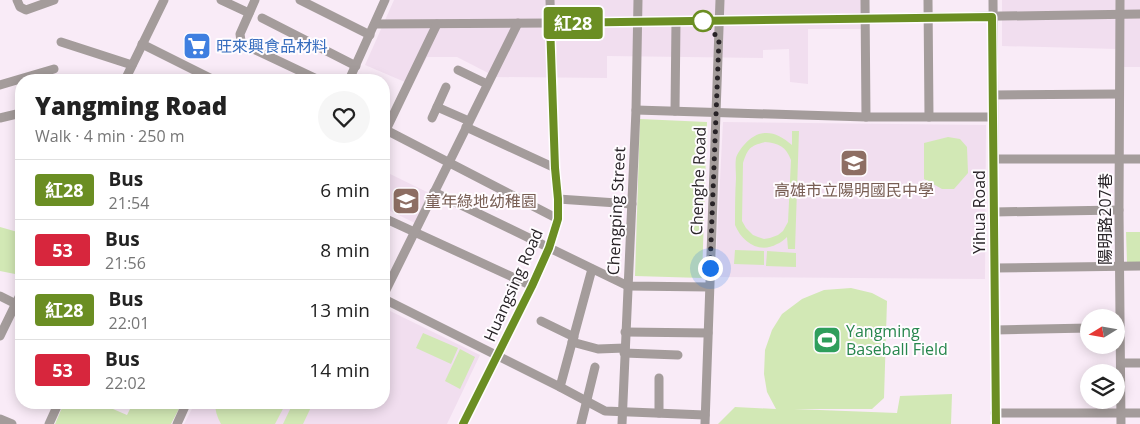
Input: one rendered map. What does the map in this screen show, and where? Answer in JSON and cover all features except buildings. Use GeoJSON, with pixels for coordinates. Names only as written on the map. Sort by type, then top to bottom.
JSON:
{"type":"FeatureCollection","features":[{"type":"Feature","properties":{"kind":"street"},"geometry":{"type":"LineString","coordinates":[[17,0],[20,7],[26,10],[54,0]]}},
{"type":"Feature","properties":{"kind":"street"},"geometry":{"type":"LineString","coordinates":[[127,74],[164,0]]}},
{"type":"Feature","properties":{"kind":"street"},"geometry":{"type":"LineString","coordinates":[[221,0],[249,13]]}},
{"type":"Feature","properties":{"kind":"street"},"geometry":{"type":"LineString","coordinates":[[255,0],[240,34],[240,41],[306,74]]}},
{"type":"Feature","properties":{"kind":"street"},"geometry":{"type":"LineString","coordinates":[[300,0],[370,35]]}},
{"type":"Feature","properties":{"kind":"street"},"geometry":{"type":"LineString","coordinates":[[352,74],[385,0]]}},
{"type":"Feature","properties":{"kind":"street","name":"Huangsing Road"},"geometry":{"type":"LineString","coordinates":[[463,424],[532,286],[549,248],[558,219],[550,0]]}},
{"type":"Feature","properties":{"kind":"street","name":"Chengping Street"},"geometry":{"type":"LineString","coordinates":[[622,424],[636,110],[638,0]]}},
{"type":"Feature","properties":{"kind":"street","name":"Chenghe Road"},"geometry":{"type":"LineString","coordinates":[[705,419],[720,0]]}},
{"type":"Feature","properties":{"kind":"street"},"geometry":{"type":"LineString","coordinates":[[865,0],[866,117]]}},
{"type":"Feature","properties":{"kind":"street"},"geometry":{"type":"LineString","coordinates":[[928,0],[929,117]]}},
{"type":"Feature","properties":{"kind":"street","name":"Yihua Road"},"geometry":{"type":"LineString","coordinates":[[993,0],[996,424]]}},
{"type":"Feature","properties":{"kind":"street","name":"陽明路207巷"},"geometry":{"type":"LineString","coordinates":[[1119,309],[1120,0]]}},
{"type":"Feature","properties":{"kind":"street"},"geometry":{"type":"LineString","coordinates":[[375,24],[1140,14]]}},
{"type":"Feature","properties":{"kind":"street"},"geometry":{"type":"LineString","coordinates":[[262,18],[356,66]]}},
{"type":"Feature","properties":{"kind":"street"},"geometry":{"type":"LineString","coordinates":[[675,112],[676,21]]}},
{"type":"Feature","properties":{"kind":"street"},"geometry":{"type":"LineString","coordinates":[[390,282],[518,23]]}},
{"type":"Feature","properties":{"kind":"street"},"geometry":{"type":"LineString","coordinates":[[390,122],[437,24]]}},
{"type":"Feature","properties":{"kind":"street"},"geometry":{"type":"LineString","coordinates":[[61,42],[132,65]]}},
{"type":"Feature","properties":{"kind":"street"},"geometry":{"type":"LineString","coordinates":[[142,44],[202,74]]}},
{"type":"Feature","properties":{"kind":"street"},"geometry":{"type":"LineString","coordinates":[[37,74],[54,69]]}},
{"type":"Feature","properties":{"kind":"street"},"geometry":{"type":"LineString","coordinates":[[458,70],[487,84]]}},
{"type":"Feature","properties":{"kind":"street"},"geometry":{"type":"LineString","coordinates":[[0,85],[15,81]]}},
{"type":"Feature","properties":{"kind":"street"},"geometry":{"type":"LineString","coordinates":[[432,118],[446,87]]}},
{"type":"Feature","properties":{"kind":"street"},"geometry":{"type":"LineString","coordinates":[[993,95],[1119,94]]}},
{"type":"Feature","properties":{"kind":"street"},"geometry":{"type":"LineString","coordinates":[[437,107],[555,168]]}},
{"type":"Feature","properties":{"kind":"street"},"geometry":{"type":"LineString","coordinates":[[636,110],[866,117],[993,116]]}},
{"type":"Feature","properties":{"kind":"street"},"geometry":{"type":"LineString","coordinates":[[0,118],[15,114]]}},
{"type":"Feature","properties":{"kind":"street"},"geometry":{"type":"LineString","coordinates":[[390,134],[449,162],[558,219]]}},
{"type":"Feature","properties":{"kind":"street"},"geometry":{"type":"LineString","coordinates":[[994,159],[1140,160]]}},
{"type":"Feature","properties":{"kind":"street"},"geometry":{"type":"LineString","coordinates":[[434,192],[628,286],[709,287]]}},
{"type":"Feature","properties":{"kind":"street"},"geometry":{"type":"LineString","coordinates":[[558,199],[632,204]]}},
{"type":"Feature","properties":{"kind":"street"},"geometry":{"type":"LineString","coordinates":[[994,212],[1119,210]]}},
{"type":"Feature","properties":{"kind":"street"},"geometry":{"type":"LineString","coordinates":[[390,221],[532,286]]}},
{"type":"Feature","properties":{"kind":"street"},"geometry":{"type":"LineString","coordinates":[[994,268],[1140,266]]}},
{"type":"Feature","properties":{"kind":"street"},"geometry":{"type":"LineString","coordinates":[[560,387],[592,269]]}},
{"type":"Feature","properties":{"kind":"street"},"geometry":{"type":"LineString","coordinates":[[0,296],[15,304]]}},
{"type":"Feature","properties":{"kind":"street"},"geometry":{"type":"LineString","coordinates":[[390,302],[604,411],[662,413],[705,419]]}},
{"type":"Feature","properties":{"kind":"street"},"geometry":{"type":"LineString","coordinates":[[0,336],[15,306]]}},
{"type":"Feature","properties":{"kind":"street"},"geometry":{"type":"LineString","coordinates":[[541,322],[573,340],[598,348],[678,355]]}},
{"type":"Feature","properties":{"kind":"street"},"geometry":{"type":"LineString","coordinates":[[995,330],[1080,328]]}},
{"type":"Feature","properties":{"kind":"street"},"geometry":{"type":"LineString","coordinates":[[625,332],[708,334]]}},
{"type":"Feature","properties":{"kind":"street","name":"陽明路207巷"},"geometry":{"type":"LineString","coordinates":[[1120,354],[1121,424]]}},
{"type":"Feature","properties":{"kind":"street"},"geometry":{"type":"LineString","coordinates":[[1121,363],[1140,363]]}},
{"type":"Feature","properties":{"kind":"street"},"geometry":{"type":"LineString","coordinates":[[581,424],[595,367]]}},
{"type":"Feature","properties":{"kind":"street"},"geometry":{"type":"LineString","coordinates":[[659,378],[664,424]]}},
{"type":"Feature","properties":{"kind":"street"},"geometry":{"type":"LineString","coordinates":[[49,424],[56,409]]}},
{"type":"Feature","properties":{"kind":"street"},"geometry":{"type":"LineString","coordinates":[[177,424],[184,409]]}},
{"type":"Feature","properties":{"kind":"street"},"geometry":{"type":"LineString","coordinates":[[995,413],[1140,413]]}},
{"type":"Feature","properties":{"kind":"street"},"geometry":{"type":"LineString","coordinates":[[0,419],[12,424]]}},
{"type":"Feature","properties":{"kind":"shaded area"},"geometry":{"type":"Polygon","coordinates":[[[394,0],[861,0],[861,29],[808,29],[808,84],[790,82],[789,49],[763,50],[763,58],[607,56],[607,78],[496,77],[457,57],[427,57],[412,85],[390,74],[365,65],[394,0]]]}},
{"type":"Feature","properties":{"kind":"shaded area"},"geometry":{"type":"Polygon","coordinates":[[[1002,0],[1140,0],[1140,67],[1117,67],[1117,49],[1002,46],[1002,0]]]}},
{"type":"Feature","properties":{"kind":"shaded area","name":"高雄市立陽明國民中學"},"geometry":{"type":"Polygon","coordinates":[[[723,122],[986,125],[985,279],[715,277],[723,122]]]}},
{"type":"Feature","properties":{"kind":"shaded area","name":"童年綠地幼稚園"},"geometry":{"type":"Polygon","coordinates":[[[390,174],[431,194],[417,224],[390,211],[390,174]]]}},
{"type":"Feature","properties":{"kind":"shaded area"},"geometry":{"type":"Polygon","coordinates":[[[390,311],[480,355],[447,424],[184,424],[192,409],[390,409],[390,311]]]}},
{"type":"Feature","properties":{"kind":"green space"},"geometry":{"type":"Polygon","coordinates":[[[640,119],[707,122],[702,278],[635,276],[640,119]]]}},
{"type":"Feature","properties":{"kind":"green space"},"geometry":{"type":"Polygon","coordinates":[[[792,131],[799,131],[795,249],[788,249],[787,237],[770,247],[764,248],[752,245],[742,237],[735,225],[737,156],[750,139],[762,133],[774,134],[792,145],[792,131]],[[765,142],[753,146],[746,154],[743,163],[742,221],[753,235],[764,239],[778,235],[783,231],[788,222],[791,160],[784,149],[765,142]]]}},
{"type":"Feature","properties":{"kind":"green space"},"geometry":{"type":"Polygon","coordinates":[[[948,137],[960,139],[967,147],[968,173],[954,189],[942,189],[924,179],[924,143],[948,137]]]}},
{"type":"Feature","properties":{"kind":"green space"},"geometry":{"type":"Polygon","coordinates":[[[0,227],[15,231],[15,274],[0,271],[0,227]]]}},
{"type":"Feature","properties":{"kind":"green space"},"geometry":{"type":"Polygon","coordinates":[[[1126,232],[1140,232],[1140,262],[1127,262],[1126,232]]]}},
{"type":"Feature","properties":{"kind":"green space"},"geometry":{"type":"Polygon","coordinates":[[[735,250],[764,251],[764,265],[734,264],[735,250]]]}},
{"type":"Feature","properties":{"kind":"green space"},"geometry":{"type":"Polygon","coordinates":[[[767,251],[796,253],[796,267],[766,266],[767,251]]]}},
{"type":"Feature","properties":{"kind":"green space","name":"Yangming Baseball Field"},"geometry":{"type":"Polygon","coordinates":[[[851,288],[872,293],[887,301],[884,398],[872,409],[794,409],[897,413],[900,396],[952,394],[951,424],[718,424],[735,407],[776,409],[767,392],[764,374],[765,350],[772,330],[782,314],[802,299],[824,290],[851,288]]]}},
{"type":"Feature","properties":{"kind":"green space"},"geometry":{"type":"Polygon","coordinates":[[[423,333],[458,348],[451,364],[416,348],[423,333]]]}},
{"type":"Feature","properties":{"kind":"green space"},"geometry":{"type":"Polygon","coordinates":[[[460,349],[475,357],[460,389],[445,381],[460,349]]]}},
{"type":"Feature","properties":{"kind":"green space"},"geometry":{"type":"Polygon","coordinates":[[[61,409],[113,409],[127,415],[130,409],[179,409],[171,424],[55,424],[61,409]]]}},
{"type":"Feature","properties":{"kind":"green space"},"geometry":{"type":"Polygon","coordinates":[[[216,409],[283,409],[275,424],[221,424],[216,409]]]}},
{"type":"Feature","properties":{"kind":"green space"},"geometry":{"type":"Polygon","coordinates":[[[290,409],[310,409],[303,424],[283,424],[290,409]]]}},
{"type":"Feature","properties":{"kind":"bus line","name":"紅28"},"geometry":{"type":"LineString","coordinates":[[463,424],[532,286],[549,248],[558,219],[550,23],[992,17],[996,424]]}},
{"type":"Feature","properties":{"kind":"place","name":"旺來興食品材料"},"geometry":{"type":"Point","coordinates":[197,46]}},
{"type":"Feature","properties":{"kind":"place","name":"高雄市立陽明國民中學"},"geometry":{"type":"Point","coordinates":[854,163]}},
{"type":"Feature","properties":{"kind":"place","name":"童年綠地幼稚園"},"geometry":{"type":"Point","coordinates":[406,201]}},
{"type":"Feature","properties":{"kind":"place","name":"Yangming Baseball Field"},"geometry":{"type":"Point","coordinates":[827,340]}},
{"type":"Feature","properties":{"kind":"route"},"geometry":{"type":"LineString","coordinates":[[703,21],[719,39],[710,268]]}}]}
